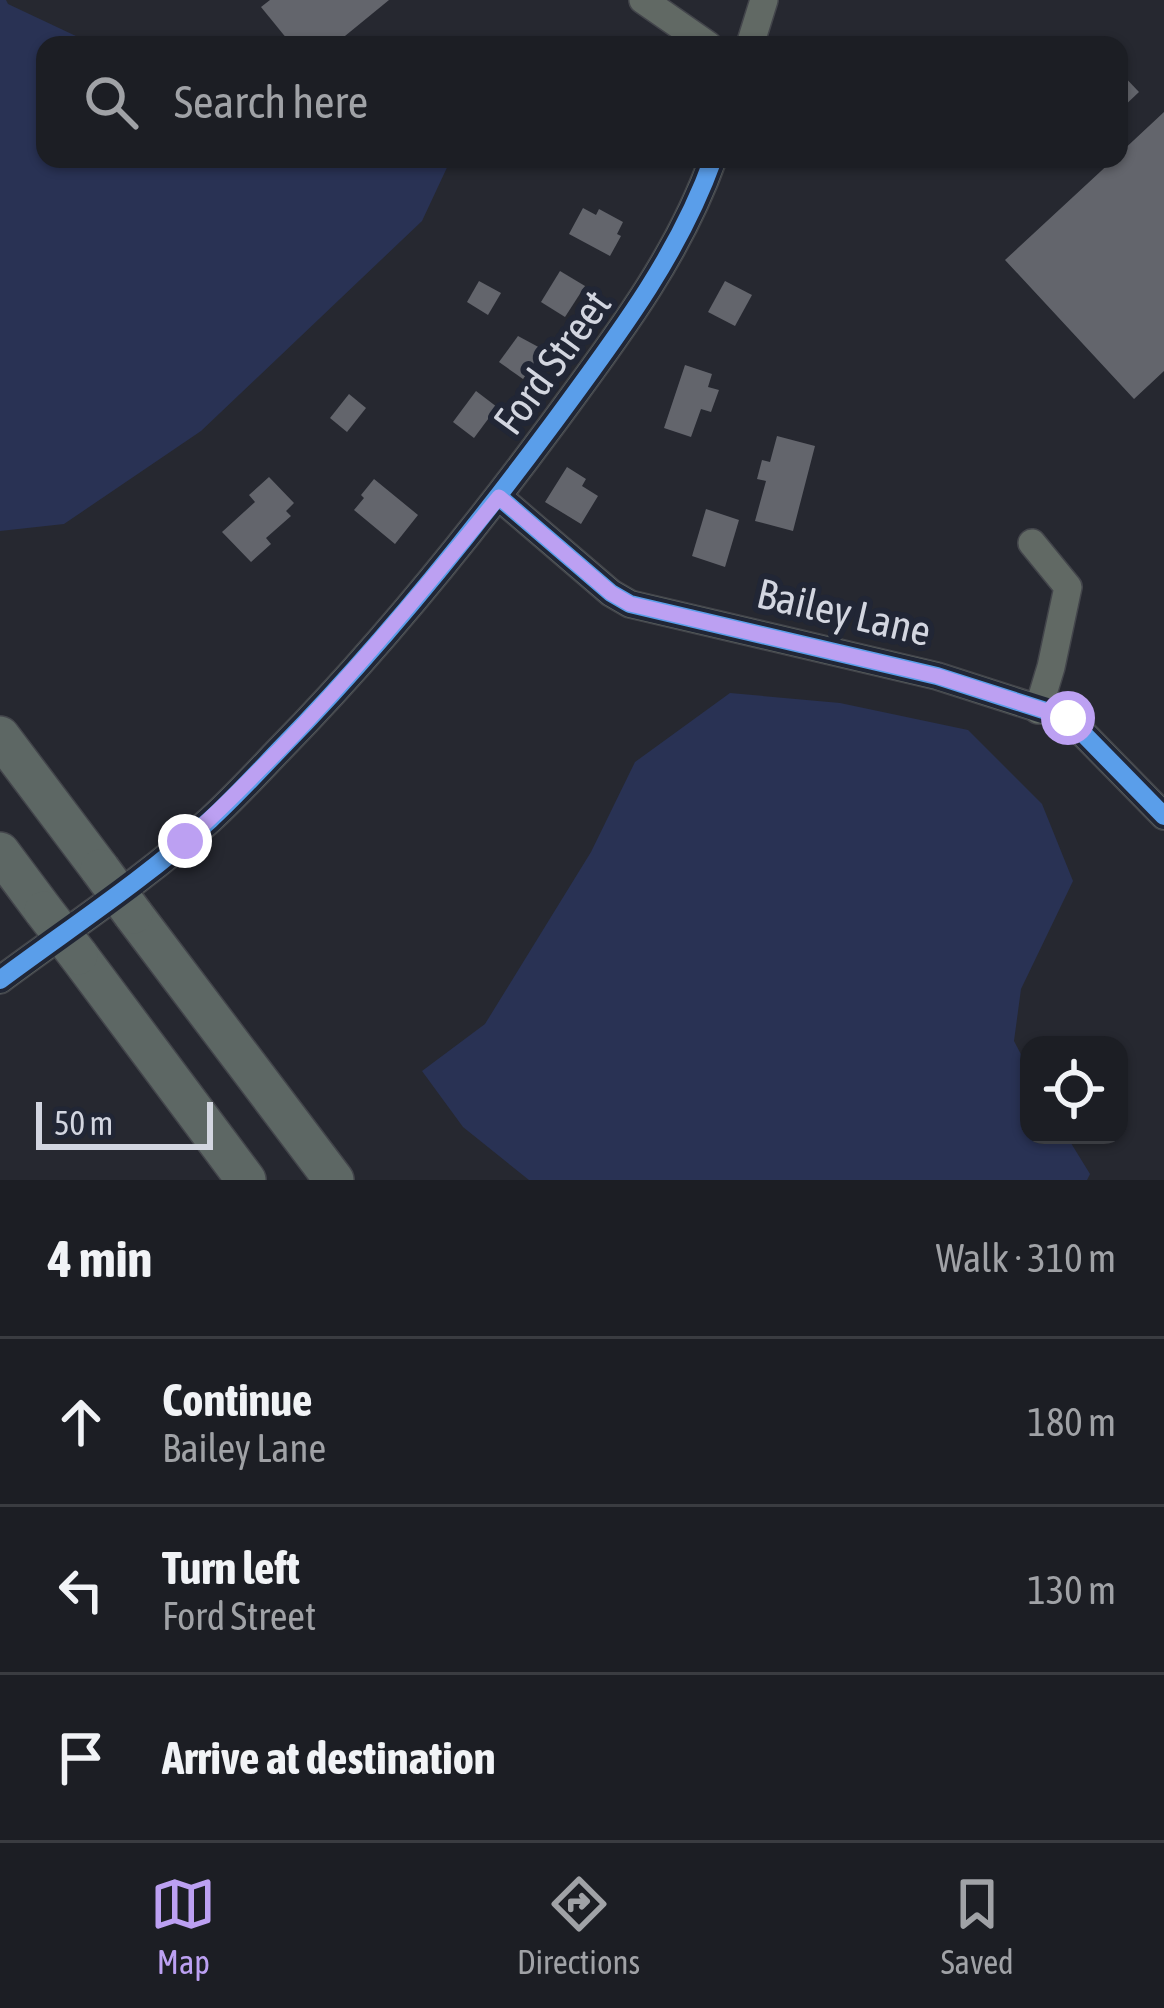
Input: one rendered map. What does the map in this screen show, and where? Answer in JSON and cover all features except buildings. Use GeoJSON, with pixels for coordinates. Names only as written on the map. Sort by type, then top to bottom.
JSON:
{"type":"FeatureCollection","features":[{"type":"Feature","properties":{"kind":"highway"},"geometry":{"type":"LineString","coordinates":[[0,736],[334,1180]]}},
{"type":"Feature","properties":{"kind":"highway"},"geometry":{"type":"LineString","coordinates":[[0,852],[246,1180]]}},
{"type":"Feature","properties":{"kind":"street"},"geometry":{"type":"LineString","coordinates":[[643,0],[695,36]]}},
{"type":"Feature","properties":{"kind":"street"},"geometry":{"type":"LineString","coordinates":[[753,36],[764,0]]}},
{"type":"Feature","properties":{"kind":"street","name":"Ford Street"},"geometry":{"type":"LineString","coordinates":[[0,980],[212,818],[402,617],[499,497],[646,296],[688,220],[709,168]]}},
{"type":"Feature","properties":{"kind":"street","name":"Bailey Lane"},"geometry":{"type":"LineString","coordinates":[[499,497],[630,604],[937,676],[1068,718],[1164,816]]}},
{"type":"Feature","properties":{"kind":"street"},"geometry":{"type":"LineString","coordinates":[[1032,543],[1068,587],[1038,710]]}},
{"type":"Feature","properties":{"kind":"shaded area"},"geometry":{"type":"Polygon","coordinates":[[[0,0],[76,36],[36,36],[36,168],[447,168],[422,221],[201,431],[64,524],[0,531],[0,0]]]}},
{"type":"Feature","properties":{"kind":"shaded area"},"geometry":{"type":"Polygon","coordinates":[[[730,693],[840,703],[968,730],[1042,804],[1073,881],[1021,989],[1014,1041],[1020,1053],[1020,1144],[1072,1144],[1090,1174],[1087,1180],[529,1180],[463,1127],[422,1071],[485,1024],[591,852],[635,762],[730,693]]]}},
{"type":"Feature","properties":{"kind":"cycle path"},"geometry":{"type":"LineString","coordinates":[[0,980],[210,820],[388,631],[489,507],[622,328],[682,230],[710,168]]}},
{"type":"Feature","properties":{"kind":"cycle path"},"geometry":{"type":"LineString","coordinates":[[499,497],[630,604],[937,676],[1068,718],[1164,816]]}},
{"type":"Feature","properties":{"kind":"route"},"geometry":{"type":"LineString","coordinates":[[185,841],[309,719],[402,617],[499,497],[630,604],[937,676],[1068,718]]}}]}
